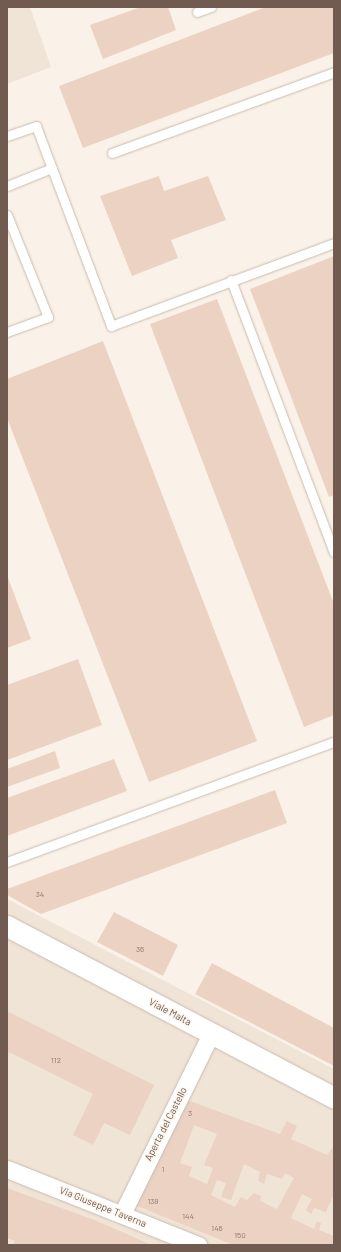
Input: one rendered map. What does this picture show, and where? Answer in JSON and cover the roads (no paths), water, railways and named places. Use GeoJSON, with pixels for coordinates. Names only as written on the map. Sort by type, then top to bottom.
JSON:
{"type":"FeatureCollection","features":[{"type":"Feature","properties":{"kind":"street","name":"Viale Malta"},"geometry":{"type":"LineString","coordinates":[[7,926],[334,1098]]}},
{"type":"Feature","properties":{"kind":"street","name":"Aperta del Castello"},"geometry":{"type":"LineString","coordinates":[[122,1214],[211,1034]]}},
{"type":"Feature","properties":{"kind":"street","name":"Via Giuseppe Taverna"},"geometry":{"type":"LineString","coordinates":[[7,1169],[198,1245]]}},
{"type":"Feature","properties":{"kind":"lane"},"geometry":{"type":"LineString","coordinates":[[197,12],[211,7]]}},
{"type":"Feature","properties":{"kind":"lane"},"geometry":{"type":"LineString","coordinates":[[112,153],[334,72]]}},
{"type":"Feature","properties":{"kind":"lane"},"geometry":{"type":"LineString","coordinates":[[7,136],[36,126],[111,326],[231,280],[334,243]]}},
{"type":"Feature","properties":{"kind":"lane"},"geometry":{"type":"LineString","coordinates":[[7,186],[52,168]]}},
{"type":"Feature","properties":{"kind":"lane"},"geometry":{"type":"LineString","coordinates":[[7,215],[48,317],[7,332]]}},
{"type":"Feature","properties":{"kind":"lane"},"geometry":{"type":"LineString","coordinates":[[231,280],[331,535],[334,552]]}},
{"type":"Feature","properties":{"kind":"lane"},"geometry":{"type":"LineString","coordinates":[[7,862],[334,742]]}}]}
